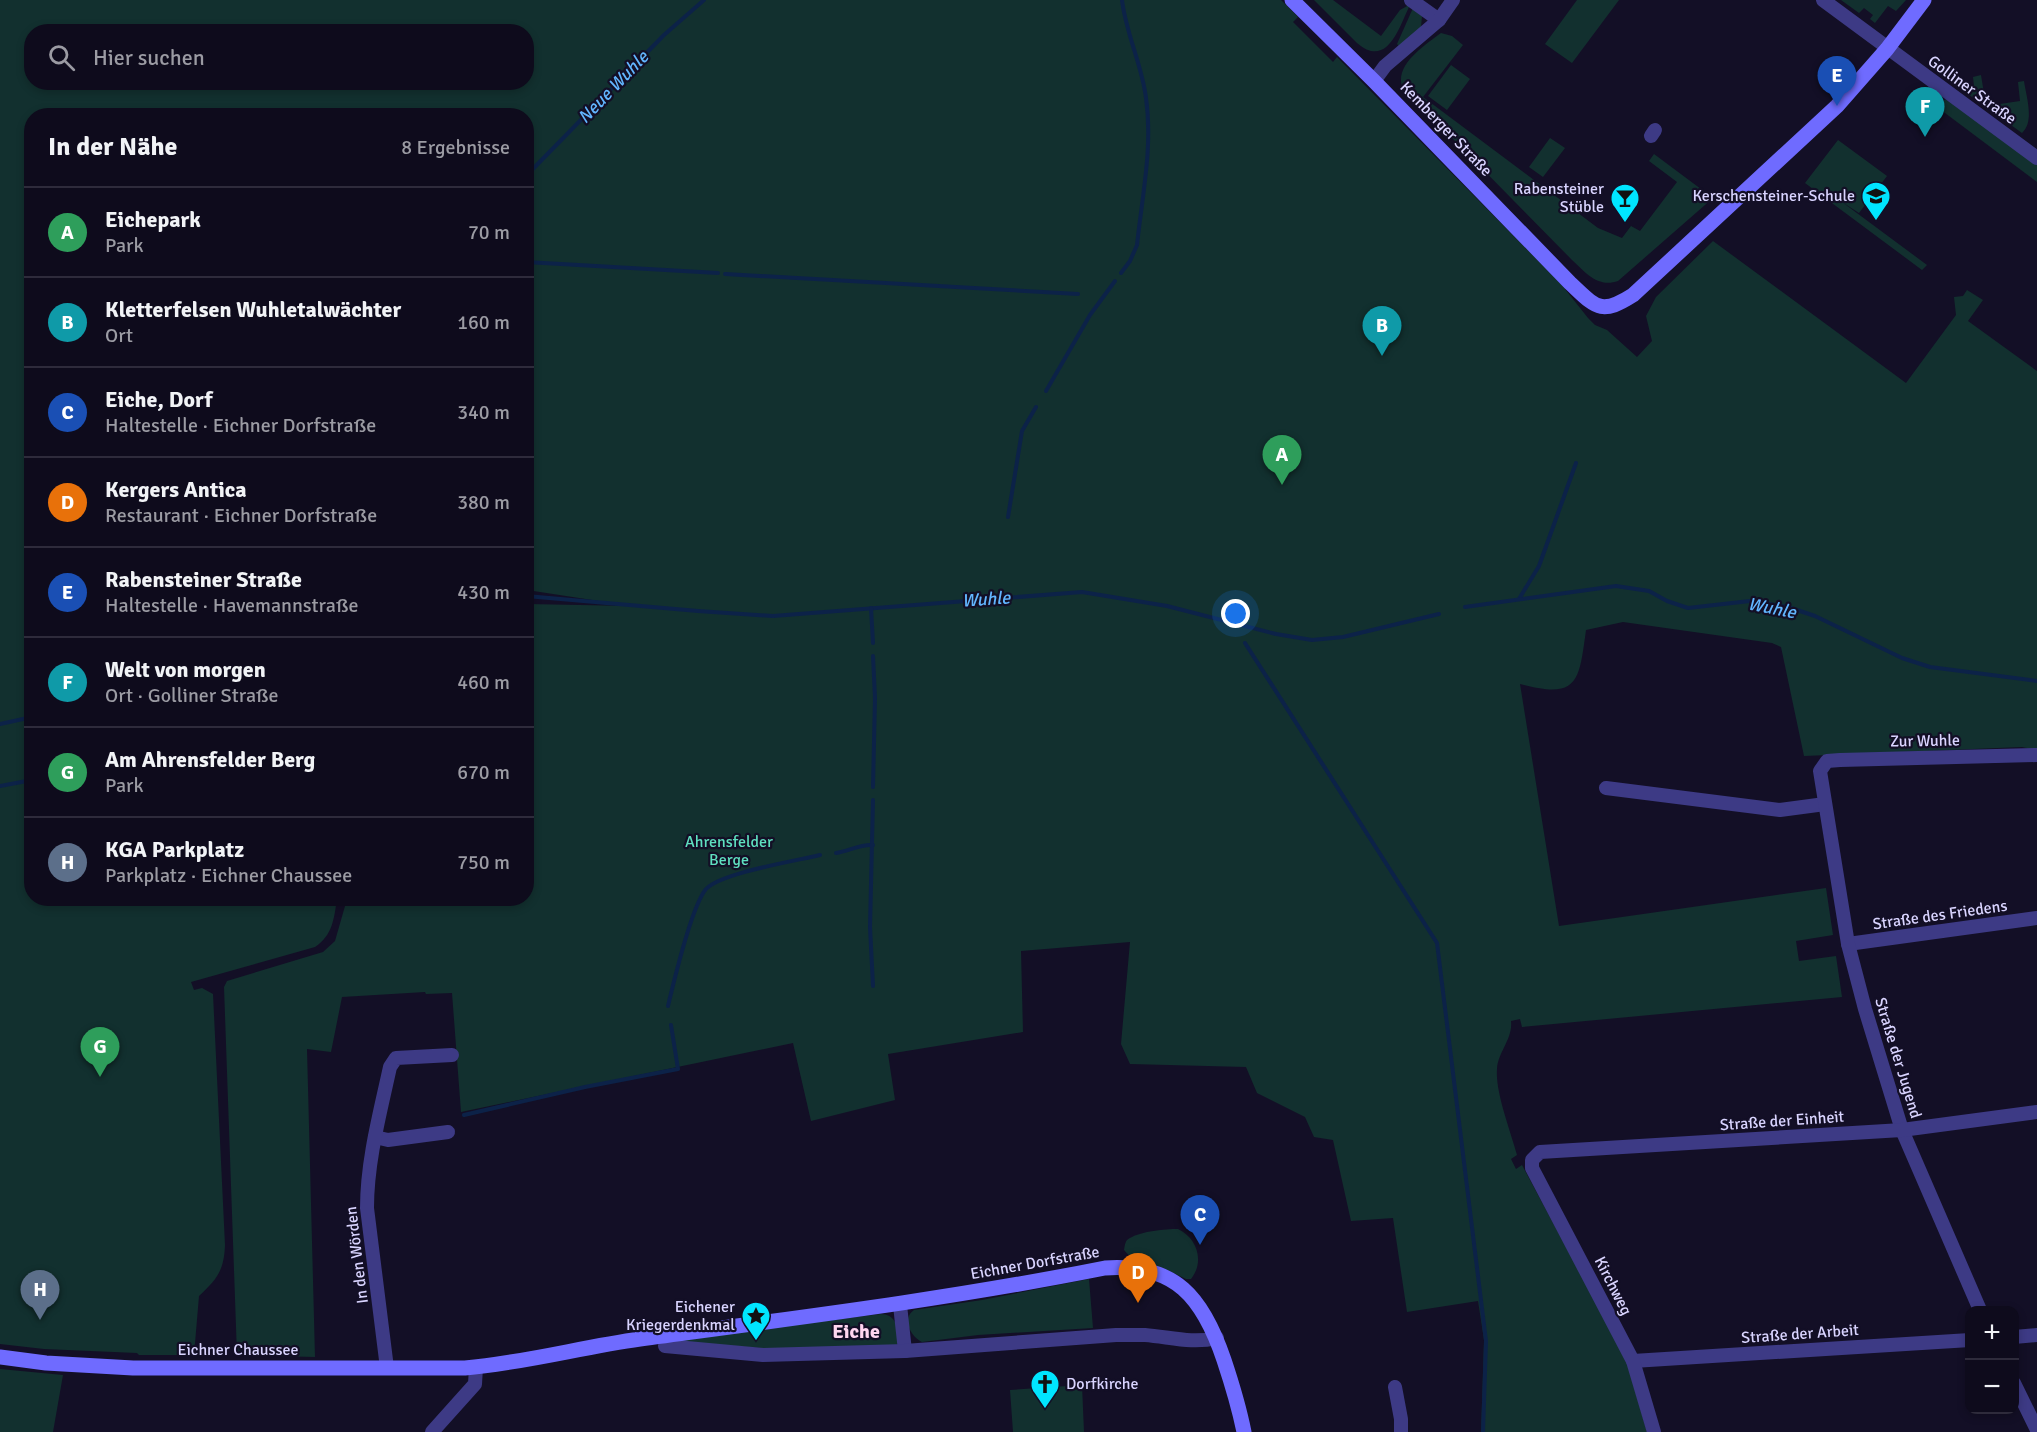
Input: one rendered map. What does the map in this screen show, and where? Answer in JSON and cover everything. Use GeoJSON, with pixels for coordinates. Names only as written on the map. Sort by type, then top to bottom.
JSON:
{"type":"FeatureCollection","features":[{"type":"Feature","properties":{"kind":"main road","name":"Kemberger Straße"},"geometry":{"type":"LineString","coordinates":[[1292,0],[1570,283],[1590,302],[1608,308],[1633,295],[1837,106],[1887,49]]}},
{"type":"Feature","properties":{"kind":"main road"},"geometry":{"type":"LineString","coordinates":[[1887,49],[1924,0]]}},
{"type":"Feature","properties":{"kind":"main road","name":"Eichner Dorfstraße"},"geometry":{"type":"LineString","coordinates":[[476,1367],[593,1346],[900,1305],[1105,1268],[1131,1267],[1167,1278],[1200,1305],[1217,1338],[1238,1401],[1244,1432]]}},
{"type":"Feature","properties":{"kind":"main road","name":"Eichner Chaussee"},"geometry":{"type":"LineString","coordinates":[[0,1357],[46,1363],[133,1368],[476,1367]]}},
{"type":"Feature","properties":{"kind":"street"},"geometry":{"type":"LineString","coordinates":[[1411,0],[1438,20]]}},
{"type":"Feature","properties":{"kind":"street"},"geometry":{"type":"LineString","coordinates":[[1374,81],[1385,66],[1438,20],[1453,0]]}},
{"type":"Feature","properties":{"kind":"street","name":"Golliner Straße"},"geometry":{"type":"LineString","coordinates":[[1822,0],[2037,158]]}},
{"type":"Feature","properties":{"kind":"street","name":"Zur Wuhle"},"geometry":{"type":"LineString","coordinates":[[1820,771],[1827,761],[1840,760],[2037,755]]}},
{"type":"Feature","properties":{"kind":"street","name":"Straße der Jugend"},"geometry":{"type":"LineString","coordinates":[[1820,771],[1848,944],[1865,1009],[1902,1130],[1978,1306]]}},
{"type":"Feature","properties":{"kind":"street"},"geometry":{"type":"LineString","coordinates":[[1606,788],[1780,810],[1825,804]]}},
{"type":"Feature","properties":{"kind":"street","name":"Straße des Friedens"},"geometry":{"type":"LineString","coordinates":[[1848,944],[2037,918]]}},
{"type":"Feature","properties":{"kind":"street","name":"In den Wörden"},"geometry":{"type":"LineString","coordinates":[[387,1368],[367,1208],[367,1191],[375,1137],[390,1067],[396,1059],[452,1055]]}},
{"type":"Feature","properties":{"kind":"street","name":"Straße der Einheit"},"geometry":{"type":"LineString","coordinates":[[1532,1160],[1540,1152],[1902,1130],[2037,1112]]}},
{"type":"Feature","properties":{"kind":"street"},"geometry":{"type":"LineString","coordinates":[[375,1137],[388,1140],[448,1132]]}},
{"type":"Feature","properties":{"kind":"street","name":"Kirchweg"},"geometry":{"type":"LineString","coordinates":[[1532,1160],[1532,1168],[1633,1361],[1654,1432]]}},
{"type":"Feature","properties":{"kind":"street"},"geometry":{"type":"LineString","coordinates":[[900,1305],[905,1351]]}},
{"type":"Feature","properties":{"kind":"street"},"geometry":{"type":"LineString","coordinates":[[665,1346],[763,1355],[905,1351],[1116,1335],[1145,1335],[1202,1342],[1217,1338]]}},
{"type":"Feature","properties":{"kind":"street"},"geometry":{"type":"LineString","coordinates":[[2019,1337],[2037,1335]]}},
{"type":"Feature","properties":{"kind":"street","name":"Straße der Arbeit"},"geometry":{"type":"LineString","coordinates":[[1633,1361],[1965,1340]]}},
{"type":"Feature","properties":{"kind":"street"},"geometry":{"type":"LineString","coordinates":[[432,1432],[475,1384],[476,1367]]}},
{"type":"Feature","properties":{"kind":"street"},"geometry":{"type":"LineString","coordinates":[[1395,1387],[1401,1432]]}},
{"type":"Feature","properties":{"kind":"street"},"geometry":{"type":"LineString","coordinates":[[2019,1393],[2037,1430]]}},
{"type":"Feature","properties":{"kind":"green space","name":"Ahrensfelder Berge"},"geometry":{"type":"Polygon","coordinates":[[[0,0],[1281,0],[1298,17],[1293,22],[1333,62],[1337,57],[1347,67],[1561,284],[1588,318],[1595,325],[1607,330],[1637,357],[1652,341],[1646,316],[1656,297],[1713,241],[1906,383],[1956,315],[1954,297],[1963,296],[1967,290],[1983,300],[1968,321],[2037,371],[2037,750],[2022,747],[1804,756],[1781,647],[1772,643],[1623,622],[1586,630],[1578,674],[1565,687],[1539,688],[1520,684],[1559,926],[1826,888],[1833,935],[1796,941],[1799,961],[1836,956],[1842,997],[1522,1027],[1520,1019],[1511,1021],[1510,1034],[1498,1063],[1497,1078],[1517,1155],[1511,1159],[1516,1169],[1522,1165],[1626,1359],[1647,1432],[1481,1432],[1484,1340],[1478,1301],[1407,1312],[1393,1218],[1351,1221],[1333,1140],[1314,1137],[1305,1117],[1257,1093],[1246,1067],[1130,1064],[1121,1044],[1130,942],[1021,951],[1023,1032],[888,1054],[895,1100],[811,1121],[793,1043],[461,1112],[452,993],[426,994],[425,992],[342,997],[331,1052],[307,1049],[315,1357],[237,1355],[224,987],[227,981],[323,952],[335,941],[345,906],[534,906],[534,604],[631,606],[534,591],[534,108],[24,108],[24,906],[336,906],[329,932],[315,947],[191,982],[194,990],[202,988],[213,994],[225,1245],[223,1262],[218,1274],[211,1285],[199,1296],[194,1355],[139,1355],[137,1353],[44,1349],[0,1344],[0,0]]]}},
{"type":"Feature","properties":{"kind":"green space"},"geometry":{"type":"Polygon","coordinates":[[[1314,0],[1333,0],[1381,36],[1400,10],[1409,5],[1409,7],[1391,43],[1384,49],[1376,51],[1367,50],[1357,43],[1314,0]]]}},
{"type":"Feature","properties":{"kind":"green space"},"geometry":{"type":"Polygon","coordinates":[[[1577,0],[1619,0],[1572,63],[1545,44],[1577,0]]]}},
{"type":"Feature","properties":{"kind":"green space"},"geometry":{"type":"Polygon","coordinates":[[[1841,0],[1906,0],[1896,11],[1888,6],[1875,23],[1870,19],[1873,15],[1864,8],[1859,13],[1841,0]]]}},
{"type":"Feature","properties":{"kind":"green space"},"geometry":{"type":"Polygon","coordinates":[[[1413,8],[1422,16],[1421,27],[1400,47],[1397,44],[1413,8]]]}},
{"type":"Feature","properties":{"kind":"green space"},"geometry":{"type":"Polygon","coordinates":[[[1441,33],[1452,36],[1463,45],[1423,97],[1598,228],[1622,238],[1631,226],[1640,231],[1677,182],[1649,161],[1654,154],[1713,198],[1618,281],[1611,283],[1593,278],[1572,260],[1402,87],[1401,79],[1407,63],[1420,49],[1441,33]]]}},
{"type":"Feature","properties":{"kind":"green space"},"geometry":{"type":"Polygon","coordinates":[[[1451,65],[1470,79],[1447,110],[1428,96],[1451,65]]]}},
{"type":"Feature","properties":{"kind":"green space"},"geometry":{"type":"Polygon","coordinates":[[[1981,75],[1986,106],[2020,101],[2018,82],[2024,81],[2029,115],[2026,128],[2022,133],[1961,89],[1966,82],[1974,86],[1973,77],[1981,75]]]}},
{"type":"Feature","properties":{"kind":"green space"},"geometry":{"type":"Polygon","coordinates":[[[1946,99],[2037,164],[2037,182],[1941,110],[1940,103],[1946,99]]]}},
{"type":"Feature","properties":{"kind":"green space"},"geometry":{"type":"Polygon","coordinates":[[[1550,138],[1565,148],[1543,177],[1529,167],[1550,138]]]}},
{"type":"Feature","properties":{"kind":"green space"},"geometry":{"type":"Polygon","coordinates":[[[1838,140],[1887,176],[1859,213],[1842,202],[1927,265],[1922,270],[1805,183],[1838,140]]]}},
{"type":"Feature","properties":{"kind":"green space"},"geometry":{"type":"Polygon","coordinates":[[[1178,1229],[1190,1238],[1197,1251],[1198,1265],[1191,1279],[1186,1279],[1161,1267],[1133,1260],[1124,1250],[1127,1240],[1135,1236],[1154,1231],[1178,1229]]]}},
{"type":"Feature","properties":{"kind":"green space"},"geometry":{"type":"Polygon","coordinates":[[[1089,1279],[1093,1328],[978,1335],[922,1342],[914,1336],[909,1327],[908,1318],[914,1310],[982,1300],[1089,1279]]]}},
{"type":"Feature","properties":{"kind":"green space"},"geometry":{"type":"Polygon","coordinates":[[[881,1314],[891,1317],[896,1325],[897,1346],[787,1350],[682,1342],[679,1339],[881,1314]]]}},
{"type":"Feature","properties":{"kind":"green space"},"geometry":{"type":"Polygon","coordinates":[[[0,1369],[63,1375],[53,1432],[0,1432],[0,1369]]]}},
{"type":"Feature","properties":{"kind":"green space"},"geometry":{"type":"Polygon","coordinates":[[[1082,1385],[1084,1432],[1013,1432],[1010,1390],[1082,1385]]]}},
{"type":"Feature","properties":{"kind":"waterway","name":"Neue Wuhle"},"geometry":{"type":"LineString","coordinates":[[534,168],[664,35],[704,0]]}},
{"type":"Feature","properties":{"kind":"waterway"},"geometry":{"type":"LineString","coordinates":[[1121,273],[1130,261],[1137,245],[1148,135],[1144,86],[1122,0]]}},
{"type":"Feature","properties":{"kind":"waterway"},"geometry":{"type":"LineString","coordinates":[[534,262],[718,273]]}},
{"type":"Feature","properties":{"kind":"waterway"},"geometry":{"type":"LineString","coordinates":[[725,274],[1078,294]]}},
{"type":"Feature","properties":{"kind":"waterway"},"geometry":{"type":"LineString","coordinates":[[1046,391],[1090,315],[1115,281]]}},
{"type":"Feature","properties":{"kind":"waterway"},"geometry":{"type":"LineString","coordinates":[[1008,517],[1022,431],[1036,407]]}},
{"type":"Feature","properties":{"kind":"waterway"},"geometry":{"type":"LineString","coordinates":[[1519,599],[1539,566],[1576,463]]}},
{"type":"Feature","properties":{"kind":"waterway","name":"Wuhle"},"geometry":{"type":"LineString","coordinates":[[1465,607],[1616,586],[1649,591],[1667,601],[1688,608],[1750,601],[1788,607],[1815,616],[1902,658],[1930,667],[2037,681]]}},
{"type":"Feature","properties":{"kind":"waterway","name":"Wuhle"},"geometry":{"type":"LineString","coordinates":[[534,597],[773,616],[1082,592],[1167,606],[1276,634],[1312,640],[1343,637],[1439,614]]}},
{"type":"Feature","properties":{"kind":"waterway"},"geometry":{"type":"LineString","coordinates":[[871,608],[873,643]]}},
{"type":"Feature","properties":{"kind":"waterway"},"geometry":{"type":"LineString","coordinates":[[1245,643],[1437,943],[1486,1341],[1483,1432]]}},
{"type":"Feature","properties":{"kind":"waterway"},"geometry":{"type":"LineString","coordinates":[[873,656],[875,698],[873,787]]}},
{"type":"Feature","properties":{"kind":"waterway","name":"Neue Wuhle"},"geometry":{"type":"LineString","coordinates":[[0,724],[24,719]]}},
{"type":"Feature","properties":{"kind":"waterway","name":"Wuhle"},"geometry":{"type":"LineString","coordinates":[[0,786],[24,782]]}},
{"type":"Feature","properties":{"kind":"waterway"},"geometry":{"type":"LineString","coordinates":[[873,800],[870,927],[873,986]]}},
{"type":"Feature","properties":{"kind":"waterway"},"geometry":{"type":"LineString","coordinates":[[836,853],[873,845]]}},
{"type":"Feature","properties":{"kind":"waterway"},"geometry":{"type":"LineString","coordinates":[[668,1006],[689,927],[700,898],[706,889],[714,883],[742,873],[820,855]]}},
{"type":"Feature","properties":{"kind":"waterway"},"geometry":{"type":"LineString","coordinates":[[464,1115],[585,1087],[678,1069],[671,1025]]}},
{"type":"Feature","properties":{"kind":"place","name":"Rabensteiner Straße"},"geometry":{"type":"Point","coordinates":[1837,106]}},
{"type":"Feature","properties":{"kind":"place","name":"Welt von morgen"},"geometry":{"type":"Point","coordinates":[1925,137]}},
{"type":"Feature","properties":{"kind":"place","name":"Kerschensteiner-Schule"},"geometry":{"type":"Point","coordinates":[1876,222]}},
{"type":"Feature","properties":{"kind":"place","name":"Rabensteiner Stüble"},"geometry":{"type":"Point","coordinates":[1625,224]}},
{"type":"Feature","properties":{"kind":"place","name":"Kletterfelsen Wuhletalwächter"},"geometry":{"type":"Point","coordinates":[1382,356]}},
{"type":"Feature","properties":{"kind":"place","name":"Eichepark"},"geometry":{"type":"Point","coordinates":[1282,485]}},
{"type":"Feature","properties":{"kind":"place","name":"Am Ahrensfelder Berg"},"geometry":{"type":"Point","coordinates":[100,1077]}},
{"type":"Feature","properties":{"kind":"place","name":"Eiche, Dorf"},"geometry":{"type":"Point","coordinates":[1200,1245]}},
{"type":"Feature","properties":{"kind":"place","name":"Kergers Antica"},"geometry":{"type":"Point","coordinates":[1138,1303]}},
{"type":"Feature","properties":{"kind":"place","name":"KGA Parkplatz"},"geometry":{"type":"Point","coordinates":[40,1320]}},
{"type":"Feature","properties":{"kind":"place","name":"Eichener Kriegerdenkmal"},"geometry":{"type":"Point","coordinates":[756,1342]}},
{"type":"Feature","properties":{"kind":"place","name":"Dorfkirche"},"geometry":{"type":"Point","coordinates":[1045,1410]}},
{"type":"Feature","properties":{"kind":"district","name":"Eiche"},"geometry":{"type":"Point","coordinates":[856,1331]}}]}
